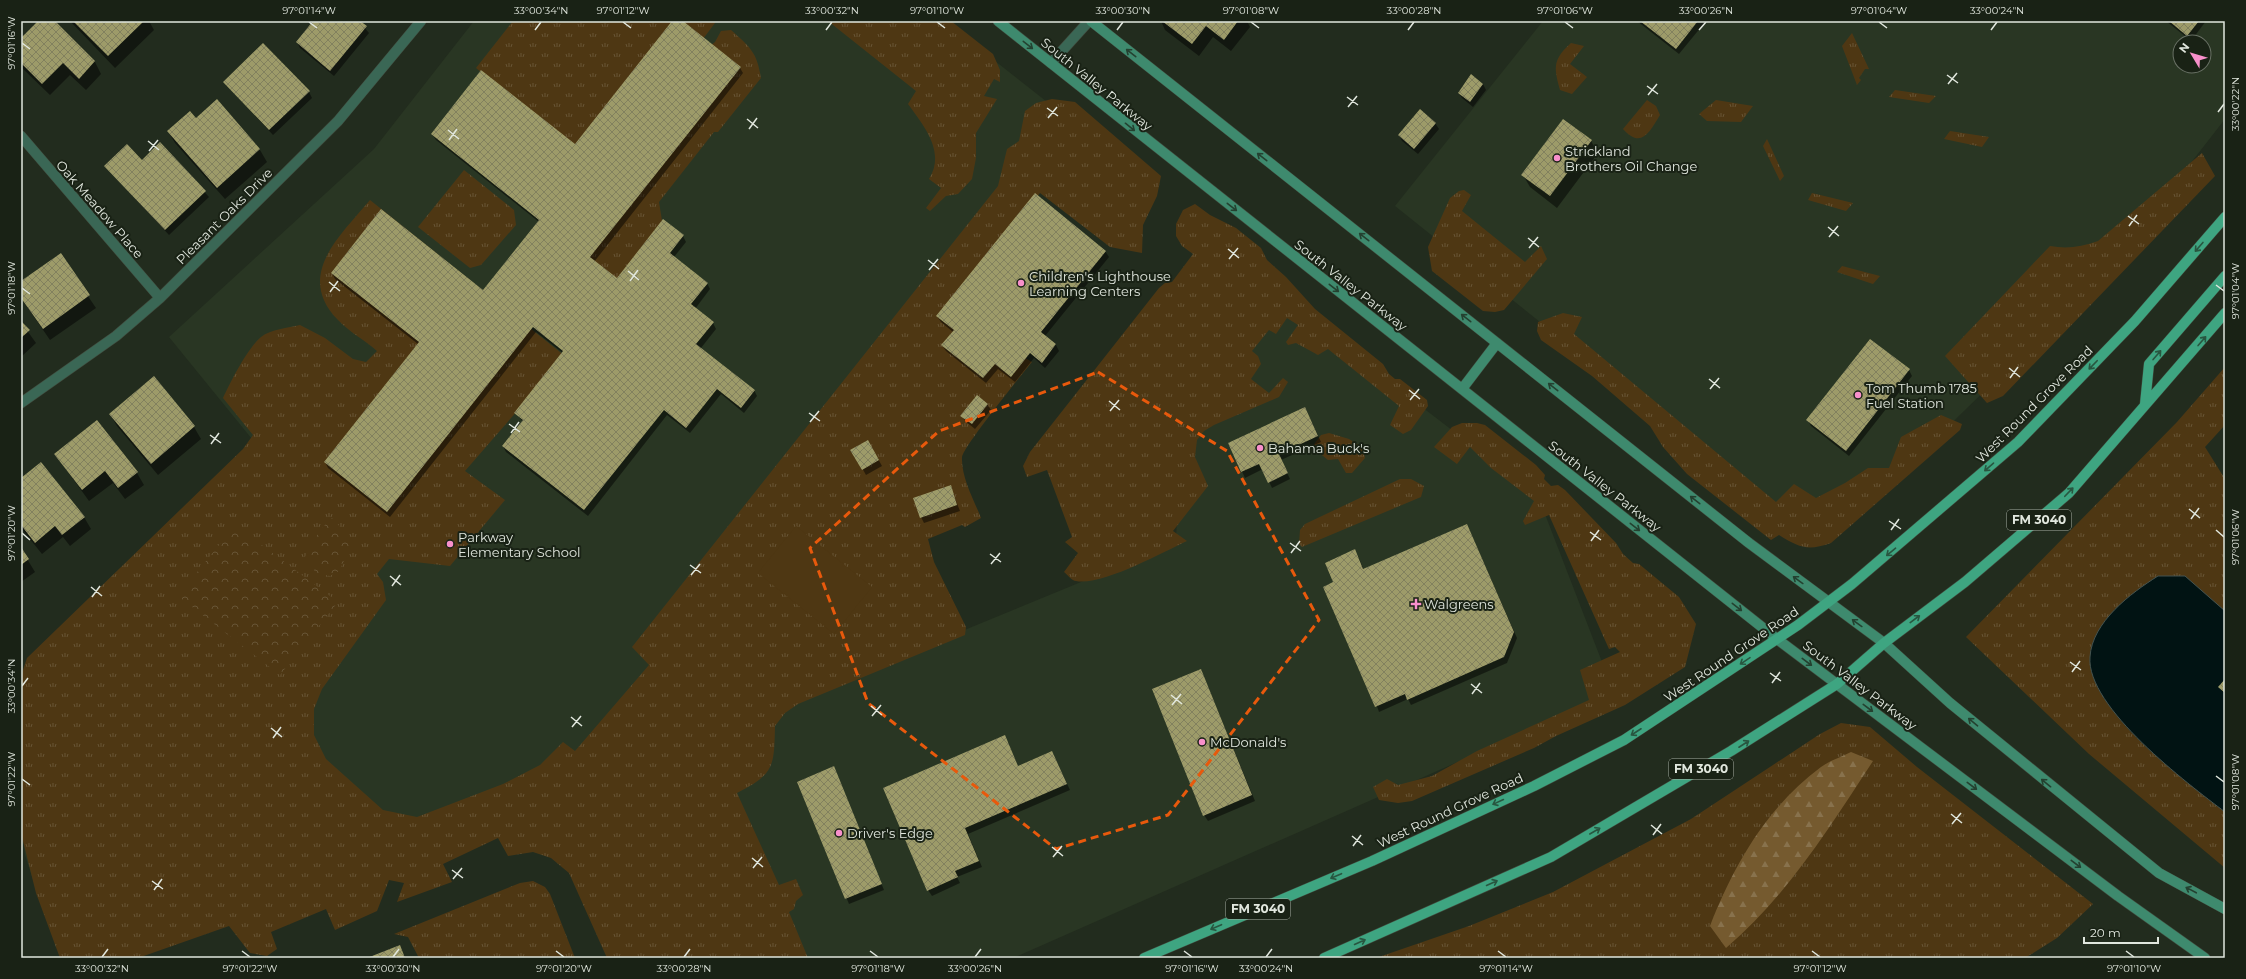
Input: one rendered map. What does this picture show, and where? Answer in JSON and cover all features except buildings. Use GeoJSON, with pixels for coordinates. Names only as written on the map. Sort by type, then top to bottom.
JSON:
{"type":"FeatureCollection","features":[{"type":"Feature","properties":{"kind":"main road","name":"South Valley Parkway"},"geometry":{"type":"LineString","coordinates":[[998,21],[1777,639],[2118,896],[2205,958]]}},
{"type":"Feature","properties":{"kind":"main road"},"geometry":{"type":"LineString","coordinates":[[1090,21],[1755,547],[1884,643],[1950,703],[2159,873],[2225,909]]}},
{"type":"Feature","properties":{"kind":"main road","name":"West Round Grove Road"},"geometry":{"type":"LineString","coordinates":[[1144,958],[1372,861],[1534,786],[1624,740],[1830,603],[1911,536],[2018,442],[2135,320],[2225,217]]}},
{"type":"Feature","properties":{"kind":"main road"},"geometry":{"type":"LineString","coordinates":[[2145,404],[2149,364],[2225,276]]}},
{"type":"Feature","properties":{"kind":"main road","name":"FM 3040"},"geometry":{"type":"LineString","coordinates":[[1324,958],[1551,857],[1731,751],[1837,684],[1884,643],[1965,582],[2069,493],[2225,314]]}},
{"type":"Feature","properties":{"kind":"main road"},"geometry":{"type":"LineString","coordinates":[[1462,389],[1497,343]]}},
{"type":"Feature","properties":{"kind":"street","name":"Pleasant Oaks Drive"},"geometry":{"type":"LineString","coordinates":[[21,403],[116,336],[160,298],[338,121],[421,21]]}},
{"type":"Feature","properties":{"kind":"street"},"geometry":{"type":"LineString","coordinates":[[1051,63],[1090,21]]}},
{"type":"Feature","properties":{"kind":"street","name":"Oak Meadow Place"},"geometry":{"type":"LineString","coordinates":[[21,136],[160,298]]}},
{"type":"Feature","properties":{"kind":"highlighted area"},"geometry":{"type":"Polygon","coordinates":[[[1098,372],[1227,451],[1319,620],[1168,815],[1056,849],[868,703],[810,548],[939,431],[1098,372]]]}},
{"type":"Feature","properties":{"kind":"shaded area","name":"Parkway Elementary School"},"geometry":{"type":"Polygon","coordinates":[[[474,21],[944,21],[1079,127],[699,711],[130,958],[44,914],[25,855],[21,821],[21,701],[256,444],[169,337],[374,149],[474,21]]]}},
{"type":"Feature","properties":{"kind":"shaded area"},"geometry":{"type":"Polygon","coordinates":[[[1543,21],[2225,21],[2225,119],[2106,272],[1918,456],[1854,509],[1779,513],[1395,206],[1543,21]]]}},
{"type":"Feature","properties":{"kind":"shaded area"},"geometry":{"type":"Polygon","coordinates":[[[1290,306],[1538,496],[1614,693],[1013,958],[804,958],[709,735],[1176,543],[1180,430],[1290,306]]]}},
{"type":"Feature","properties":{"kind":"shaded area"},"geometry":{"type":"Polygon","coordinates":[[[2158,576],[2185,576],[2225,611],[2225,812],[2165,764],[2142,743],[2121,721],[2104,698],[2093,677],[2090,657],[2092,644],[2105,620],[2125,600],[2158,576]]]}},
{"type":"Feature","properties":{"kind":"green space"},"geometry":{"type":"Polygon","coordinates":[[[513,21],[714,21],[715,23],[703,39],[710,46],[715,42],[721,31],[731,30],[748,46],[755,56],[761,78],[718,132],[714,132],[659,202],[663,227],[619,283],[585,257],[575,149],[476,68],[513,21]]]}},
{"type":"Feature","properties":{"kind":"green space"},"geometry":{"type":"Polygon","coordinates":[[[828,21],[951,21],[993,54],[1000,70],[1000,82],[994,79],[984,96],[997,99],[976,133],[976,158],[972,179],[958,194],[946,196],[930,211],[926,208],[941,188],[929,179],[934,169],[935,159],[931,140],[908,104],[916,91],[828,21]]]}},
{"type":"Feature","properties":{"kind":"green space"},"geometry":{"type":"Polygon","coordinates":[[[1852,33],[1869,69],[1865,69],[1859,78],[1861,80],[1857,85],[1842,46],[1852,33]]]}},
{"type":"Feature","properties":{"kind":"green space"},"geometry":{"type":"Polygon","coordinates":[[[1571,43],[1584,46],[1570,64],[1587,77],[1572,94],[1560,90],[1556,70],[1556,65],[1560,54],[1571,43]]]}},
{"type":"Feature","properties":{"kind":"green space"},"geometry":{"type":"Polygon","coordinates":[[[1895,90],[1936,96],[1929,103],[1889,97],[1895,90]]]}},
{"type":"Feature","properties":{"kind":"green space"},"geometry":{"type":"Polygon","coordinates":[[[1052,99],[1075,102],[1161,176],[1157,196],[1143,225],[1142,253],[1110,247],[1040,193],[945,311],[1032,362],[982,426],[962,457],[962,465],[966,480],[981,518],[965,527],[962,525],[928,539],[934,562],[966,627],[965,635],[798,704],[785,713],[775,726],[773,760],[770,767],[759,780],[737,793],[779,885],[796,879],[803,895],[796,901],[794,909],[789,912],[808,958],[607,958],[569,873],[551,858],[533,852],[508,856],[498,838],[443,864],[452,882],[397,902],[404,883],[389,880],[377,911],[335,930],[326,909],[271,932],[277,949],[267,956],[250,953],[229,926],[138,958],[60,958],[36,893],[21,833],[21,676],[27,658],[243,449],[253,435],[223,398],[245,357],[261,337],[275,330],[300,325],[325,338],[353,359],[366,362],[377,351],[338,320],[326,303],[320,287],[321,271],[327,256],[336,241],[370,200],[565,356],[465,471],[505,500],[450,566],[389,559],[377,574],[383,582],[386,600],[322,689],[314,709],[314,735],[326,759],[383,810],[417,817],[503,784],[540,765],[563,742],[575,751],[649,665],[632,647],[998,186],[1007,149],[1019,141],[1025,111],[1036,103],[1052,99]]]}},
{"type":"Feature","properties":{"kind":"green space"},"geometry":{"type":"Polygon","coordinates":[[[1647,100],[1656,106],[1660,115],[1648,133],[1640,138],[1635,138],[1623,129],[1647,100]]]}},
{"type":"Feature","properties":{"kind":"green space"},"geometry":{"type":"Polygon","coordinates":[[[1716,100],[1753,106],[1741,122],[1707,121],[1699,114],[1716,100]]]}},
{"type":"Feature","properties":{"kind":"green space"},"geometry":{"type":"Polygon","coordinates":[[[1950,131],[1989,137],[1982,147],[1944,139],[1950,131]]]}},
{"type":"Feature","properties":{"kind":"green space"},"geometry":{"type":"Polygon","coordinates":[[[1767,139],[1784,176],[1780,181],[1763,146],[1767,139]]]}},
{"type":"Feature","properties":{"kind":"green space"},"geometry":{"type":"Polygon","coordinates":[[[2202,153],[2215,176],[2003,396],[1987,403],[1945,356],[2050,246],[2074,247],[2098,241],[2202,153]]]}},
{"type":"Feature","properties":{"kind":"green space"},"geometry":{"type":"Polygon","coordinates":[[[464,170],[514,210],[516,225],[481,265],[470,268],[418,227],[464,170]]]}},
{"type":"Feature","properties":{"kind":"green space"},"geometry":{"type":"Polygon","coordinates":[[[1464,190],[1471,195],[1462,211],[1525,262],[1541,246],[1547,259],[1504,310],[1495,312],[1483,311],[1432,271],[1428,247],[1450,198],[1459,191],[1464,190]]]}},
{"type":"Feature","properties":{"kind":"green space"},"geometry":{"type":"Polygon","coordinates":[[[1812,193],[1853,203],[1846,211],[1808,200],[1812,193]]]}},
{"type":"Feature","properties":{"kind":"green space"},"geometry":{"type":"Polygon","coordinates":[[[1195,204],[1210,215],[1236,228],[1261,248],[1267,260],[1286,277],[1315,309],[1383,364],[1389,374],[1395,379],[1400,379],[1427,400],[1428,406],[1411,430],[1403,434],[1390,425],[1399,406],[1328,349],[1318,355],[1296,343],[1288,345],[1286,342],[1298,325],[1287,318],[1276,334],[1269,330],[1252,351],[1258,356],[1261,364],[1251,379],[1269,393],[1283,378],[1288,382],[1279,397],[1214,425],[1204,431],[1197,440],[1195,457],[1208,486],[1173,531],[1187,541],[1116,574],[1101,579],[1074,581],[1064,572],[1078,553],[1065,542],[1072,537],[1047,470],[1027,477],[1023,466],[1030,452],[1159,288],[1165,283],[1172,282],[1193,254],[1182,246],[1176,236],[1176,224],[1183,210],[1195,204]]]}},
{"type":"Feature","properties":{"kind":"green space"},"geometry":{"type":"Polygon","coordinates":[[[1842,266],[1880,276],[1873,284],[1837,272],[1842,266]]]}},
{"type":"Feature","properties":{"kind":"green space"},"geometry":{"type":"Polygon","coordinates":[[[1563,313],[1582,317],[1574,334],[1776,502],[1794,484],[1816,498],[1845,483],[1868,468],[1889,468],[1901,437],[1941,415],[1962,424],[1960,430],[1831,543],[1816,547],[1804,547],[1779,535],[1771,540],[1687,474],[1663,447],[1650,426],[1592,376],[1541,340],[1537,331],[1538,322],[1563,313]]]}},
{"type":"Feature","properties":{"kind":"green space"},"geometry":{"type":"Polygon","coordinates":[[[2225,367],[2225,425],[2205,447],[2225,479],[2225,868],[2089,754],[1966,637],[2177,422],[2225,367]]]}},
{"type":"Feature","properties":{"kind":"green space"},"geometry":{"type":"Polygon","coordinates":[[[1462,423],[1477,423],[1485,425],[1536,465],[1545,475],[1544,479],[1551,486],[1558,485],[1565,490],[1616,543],[1623,554],[1633,563],[1639,564],[1679,597],[1696,624],[1685,667],[1625,705],[1556,736],[1534,748],[1412,801],[1398,803],[1379,800],[1373,787],[1387,779],[1398,785],[1432,776],[1477,751],[1589,700],[1580,670],[1620,652],[1615,647],[1609,649],[1549,515],[1525,525],[1523,521],[1534,501],[1491,468],[1470,447],[1457,464],[1434,447],[1452,427],[1462,423]]]}},
{"type":"Feature","properties":{"kind":"green space"},"geometry":{"type":"Polygon","coordinates":[[[1329,433],[1349,439],[1363,448],[1365,458],[1352,473],[1346,473],[1338,459],[1328,460],[1312,447],[1321,435],[1329,433]]]}},
{"type":"Feature","properties":{"kind":"green space"},"geometry":{"type":"Polygon","coordinates":[[[1400,479],[1411,479],[1424,486],[1421,497],[1302,547],[1299,544],[1300,530],[1305,524],[1400,479]]]}},
{"type":"Feature","properties":{"kind":"green space"},"geometry":{"type":"Polygon","coordinates":[[[331,517],[343,530],[352,544],[339,571],[330,576],[316,573],[305,557],[315,538],[331,517]]]}},
{"type":"Feature","properties":{"kind":"green space"},"geometry":{"type":"Polygon","coordinates":[[[235,525],[338,602],[280,675],[178,596],[235,525]]]}},
{"type":"Feature","properties":{"kind":"green space"},"geometry":{"type":"Polygon","coordinates":[[[796,526],[872,587],[834,634],[758,573],[796,526]]]}},
{"type":"Feature","properties":{"kind":"green space"},"geometry":{"type":"Polygon","coordinates":[[[1841,723],[1870,727],[1917,767],[2093,904],[2057,938],[2025,958],[1376,958],[1469,926],[1553,892],[1691,819],[1820,734],[1841,723]]]}},
{"type":"Feature","properties":{"kind":"green space"},"geometry":{"type":"Polygon","coordinates":[[[1851,752],[1873,761],[1823,836],[1788,884],[1748,928],[1726,948],[1710,926],[1719,903],[1741,859],[1768,819],[1784,800],[1824,765],[1851,752]]]}},
{"type":"Feature","properties":{"kind":"green space"},"geometry":{"type":"Polygon","coordinates":[[[533,881],[545,887],[550,894],[575,958],[419,958],[408,937],[394,934],[520,883],[533,881]]]}},
{"type":"Feature","properties":{"kind":"place","name":"Strickland Brothers Oil Change"},"geometry":{"type":"Point","coordinates":[1557,158]}},
{"type":"Feature","properties":{"kind":"place","name":"Children's Lighthouse Learning Centers"},"geometry":{"type":"Point","coordinates":[1021,283]}},
{"type":"Feature","properties":{"kind":"place","name":"Tom Thumb 1785 Fuel Station"},"geometry":{"type":"Point","coordinates":[1858,395]}},
{"type":"Feature","properties":{"kind":"place","name":"Bahama Buck's"},"geometry":{"type":"Point","coordinates":[1260,448]}},
{"type":"Feature","properties":{"kind":"place","name":"Parkway Elementary School"},"geometry":{"type":"Point","coordinates":[450,544]}},
{"type":"Feature","properties":{"kind":"place","name":"Walgreens"},"geometry":{"type":"Point","coordinates":[1416,604]}},
{"type":"Feature","properties":{"kind":"place","name":"McDonald's"},"geometry":{"type":"Point","coordinates":[1202,742]}},
{"type":"Feature","properties":{"kind":"place","name":"Driver's Edge"},"geometry":{"type":"Point","coordinates":[839,833]}}]}
